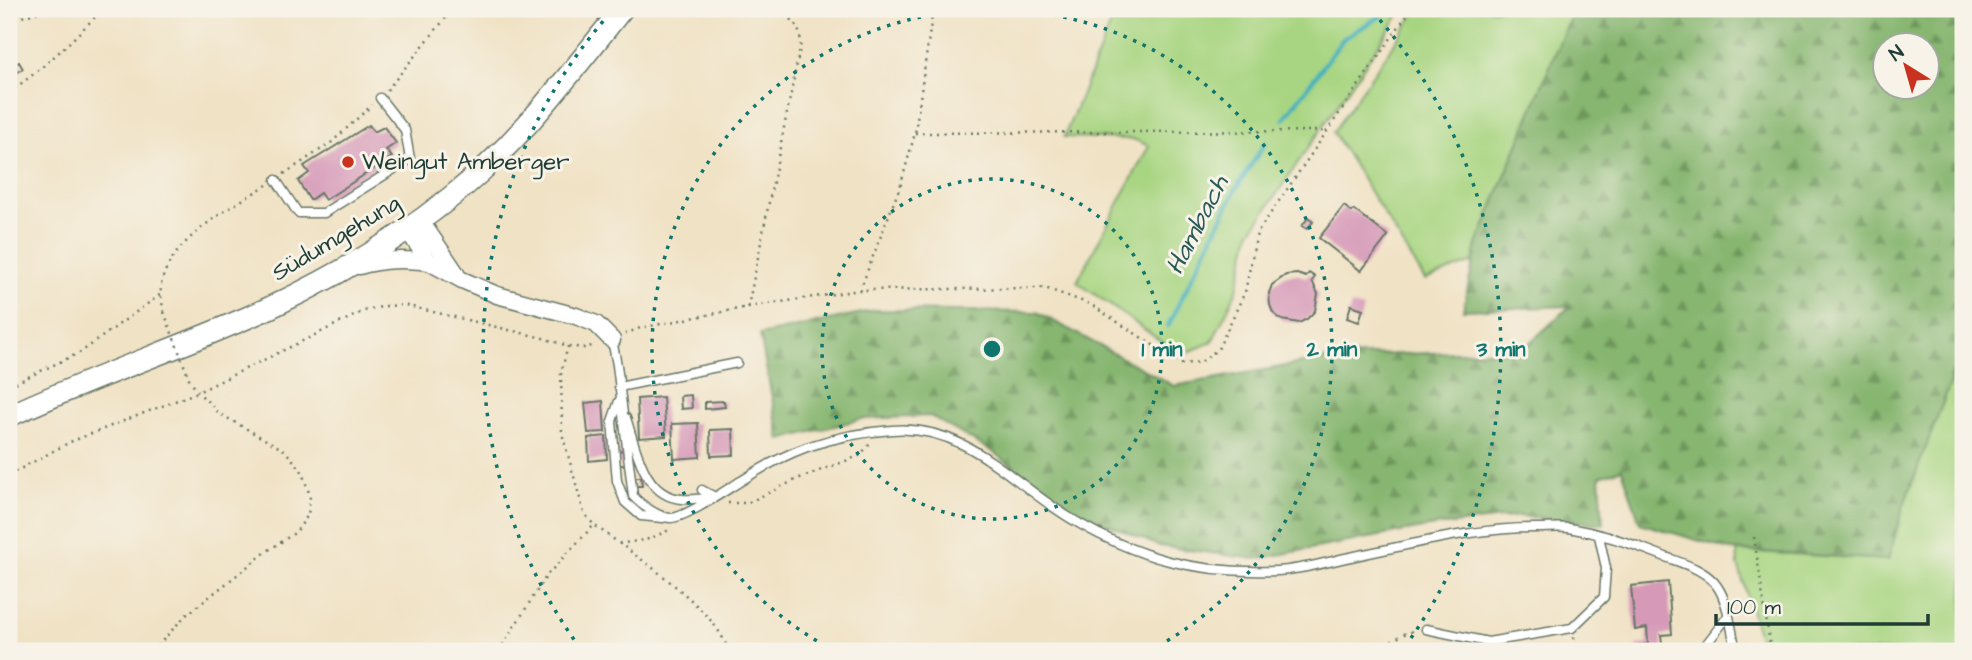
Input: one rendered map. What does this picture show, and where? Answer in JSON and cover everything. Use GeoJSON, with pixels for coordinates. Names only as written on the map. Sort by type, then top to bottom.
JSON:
{"type":"FeatureCollection","features":[{"type":"Feature","properties":{"kind":"main road","name":"Südumgehung"},"geometry":{"type":"LineString","coordinates":[[9,416],[270,308],[340,271],[413,225],[465,185],[540,111],[622,9]]}},
{"type":"Feature","properties":{"kind":"street"},"geometry":{"type":"LineString","coordinates":[[413,225],[429,262]]}},
{"type":"Feature","properties":{"kind":"street"},"geometry":{"type":"LineString","coordinates":[[413,225],[462,280]]}},
{"type":"Feature","properties":{"kind":"street"},"geometry":{"type":"LineString","coordinates":[[340,271],[383,259],[429,262],[497,295],[596,324],[612,340]]}},
{"type":"Feature","properties":{"kind":"lane"},"geometry":{"type":"LineString","coordinates":[[276,180],[298,213],[324,213],[410,159],[405,130],[380,98]]}},
{"type":"Feature","properties":{"kind":"lane"},"geometry":{"type":"LineString","coordinates":[[612,340],[633,496],[641,505],[668,518]]}},
{"type":"Feature","properties":{"kind":"lane"},"geometry":{"type":"LineString","coordinates":[[619,387],[737,363]]}},
{"type":"Feature","properties":{"kind":"lane"},"geometry":{"type":"LineString","coordinates":[[620,398],[643,470],[658,491],[681,499],[715,497]]}},
{"type":"Feature","properties":{"kind":"lane"},"geometry":{"type":"LineString","coordinates":[[620,398],[612,421],[617,481],[625,502],[641,516],[668,518],[680,515],[715,497],[741,476],[806,447],[847,436],[925,430],[958,442],[990,460],[1068,517],[1114,542],[1162,561],[1206,569],[1279,571],[1433,540],[1510,528],[1567,528],[1599,536],[1649,550],[1700,571],[1717,586],[1728,616],[1736,651]]}},
{"type":"Feature","properties":{"kind":"lane"},"geometry":{"type":"LineString","coordinates":[[702,490],[715,497]]}},
{"type":"Feature","properties":{"kind":"lane"},"geometry":{"type":"LineString","coordinates":[[1426,629],[1488,642],[1572,628],[1604,597],[1606,568],[1599,536]]}},
{"type":"Feature","properties":{"kind":"lane"},"geometry":{"type":"LineString","coordinates":[[1701,651],[1728,616]]}},
{"type":"Feature","properties":{"kind":"path"},"geometry":{"type":"LineString","coordinates":[[9,21],[43,9]]}},
{"type":"Feature","properties":{"kind":"path"},"geometry":{"type":"LineString","coordinates":[[9,92],[70,44],[103,9]]}},
{"type":"Feature","properties":{"kind":"path"},"geometry":{"type":"LineString","coordinates":[[748,307],[801,43],[800,30],[792,19],[777,9]]}},
{"type":"Feature","properties":{"kind":"path"},"geometry":{"type":"LineString","coordinates":[[860,290],[901,184],[915,133],[933,9]]}},
{"type":"Feature","properties":{"kind":"path"},"geometry":{"type":"LineString","coordinates":[[9,475],[70,442],[198,392],[364,311],[386,306],[404,305],[428,310],[584,348],[640,328],[748,307],[860,290],[1045,288],[1090,303],[1182,364],[1200,362],[1218,349],[1245,292],[1257,233],[1411,9]]}},
{"type":"Feature","properties":{"kind":"path"},"geometry":{"type":"LineString","coordinates":[[153,651],[185,616],[296,531],[308,515],[310,496],[300,469],[284,450],[220,414],[190,381],[164,312],[161,294],[162,282],[170,260],[217,215],[332,142],[380,98],[451,10]]}},
{"type":"Feature","properties":{"kind":"path"},"geometry":{"type":"LineString","coordinates":[[915,133],[1326,131]]}},
{"type":"Feature","properties":{"kind":"path"},"geometry":{"type":"LineString","coordinates":[[9,386],[81,352],[161,294]]}},
{"type":"Feature","properties":{"kind":"path"},"geometry":{"type":"LineString","coordinates":[[715,497],[731,505],[747,503],[800,478],[859,456],[869,447],[876,432]]}},
{"type":"Feature","properties":{"kind":"path"},"geometry":{"type":"LineString","coordinates":[[619,544],[649,539],[670,530],[680,515]]}},
{"type":"Feature","properties":{"kind":"path"},"geometry":{"type":"LineString","coordinates":[[499,651],[547,575],[594,525]]}},
{"type":"Feature","properties":{"kind":"path"},"geometry":{"type":"LineString","coordinates":[[1754,537],[1771,651]]}},
{"type":"Feature","properties":{"kind":"path"},"geometry":{"type":"LineString","coordinates":[[1373,651],[1408,632],[1426,629]]}},
{"type":"Feature","properties":{"kind":"green space"},"geometry":{"type":"Polygon","coordinates":[[[1117,9],[1403,9],[1250,233],[1237,290],[1212,342],[1181,355],[1077,282],[1149,146],[1133,139],[1064,137],[1117,9]]]}},
{"type":"Feature","properties":{"kind":"green space"},"geometry":{"type":"Polygon","coordinates":[[[1418,9],[1576,9],[1567,24],[1477,245],[1473,262],[1425,280],[1333,132],[1418,9]]]}},
{"type":"Feature","properties":{"kind":"green space"},"geometry":{"type":"Polygon","coordinates":[[[1576,9],[1963,9],[1963,350],[1904,504],[1888,560],[1730,550],[1640,523],[1622,469],[1600,476],[1603,524],[1518,516],[1428,527],[1256,559],[1159,546],[1063,505],[993,452],[930,416],[861,419],[780,440],[760,335],[875,310],[1037,312],[1174,386],[1341,356],[1522,350],[1570,306],[1463,310],[1477,245],[1567,24],[1576,9]]]}},
{"type":"Feature","properties":{"kind":"green space"},"geometry":{"type":"Polygon","coordinates":[[[1963,350],[1963,651],[1763,651],[1738,564],[1737,551],[1888,560],[1904,504],[1963,350]]]}},
{"type":"Feature","properties":{"kind":"building"},"geometry":{"type":"Polygon","coordinates":[[[19,62],[23,69],[13,74],[10,67],[19,62]]]}},
{"type":"Feature","properties":{"kind":"building","name":"Weingut Amberger"},"geometry":{"type":"Polygon","coordinates":[[[369,125],[374,132],[384,127],[396,143],[386,150],[392,157],[325,200],[320,193],[310,200],[298,181],[309,173],[304,166],[369,125]]]}},
{"type":"Feature","properties":{"kind":"building"},"geometry":{"type":"Polygon","coordinates":[[[1344,206],[1352,212],[1354,210],[1388,236],[1361,271],[1319,238],[1344,206]]]}},
{"type":"Feature","properties":{"kind":"building"},"geometry":{"type":"Polygon","coordinates":[[[1308,218],[1313,222],[1307,229],[1302,226],[1308,218]]]}},
{"type":"Feature","properties":{"kind":"building"},"geometry":{"type":"Polygon","coordinates":[[[1309,273],[1315,277],[1312,281],[1318,294],[1315,311],[1299,323],[1282,320],[1273,313],[1270,305],[1269,293],[1272,285],[1286,275],[1306,277],[1309,273]]]}},
{"type":"Feature","properties":{"kind":"building"},"geometry":{"type":"Polygon","coordinates":[[[1351,305],[1363,309],[1359,322],[1347,318],[1351,305]]]}},
{"type":"Feature","properties":{"kind":"building"},"geometry":{"type":"Polygon","coordinates":[[[691,395],[692,408],[681,409],[680,396],[691,395]]]}},
{"type":"Feature","properties":{"kind":"building"},"geometry":{"type":"Polygon","coordinates":[[[663,397],[666,436],[639,438],[637,399],[663,397]]]}},
{"type":"Feature","properties":{"kind":"building"},"geometry":{"type":"Polygon","coordinates":[[[603,401],[605,432],[588,433],[585,403],[603,401]]]}},
{"type":"Feature","properties":{"kind":"building"},"geometry":{"type":"Polygon","coordinates":[[[724,401],[725,407],[705,409],[705,402],[724,401]]]}},
{"type":"Feature","properties":{"kind":"building"},"geometry":{"type":"Polygon","coordinates":[[[698,423],[700,457],[674,459],[672,424],[698,423]]]}},
{"type":"Feature","properties":{"kind":"building"},"geometry":{"type":"Polygon","coordinates":[[[733,429],[734,455],[711,456],[710,430],[733,429]]]}},
{"type":"Feature","properties":{"kind":"building"},"geometry":{"type":"Polygon","coordinates":[[[606,436],[607,459],[589,461],[588,438],[606,436]]]}},
{"type":"Feature","properties":{"kind":"building"},"geometry":{"type":"Polygon","coordinates":[[[624,450],[625,465],[619,465],[618,451],[624,450]]]}},
{"type":"Feature","properties":{"kind":"building"},"geometry":{"type":"Polygon","coordinates":[[[635,477],[641,477],[642,486],[636,486],[635,477]]]}},
{"type":"Feature","properties":{"kind":"building"},"geometry":{"type":"Polygon","coordinates":[[[1668,582],[1672,634],[1661,635],[1663,651],[1637,651],[1636,646],[1648,644],[1647,628],[1635,630],[1631,586],[1668,582]]]}},
{"type":"Feature","properties":{"kind":"waterway","name":"Hambach"},"geometry":{"type":"LineString","coordinates":[[1284,119],[1343,39],[1392,9]]}},
{"type":"Feature","properties":{"kind":"waterway","name":"Hambach"},"geometry":{"type":"LineString","coordinates":[[1168,326],[1236,189],[1265,143]]}},
{"type":"Feature","properties":{"kind":"place","name":"Weingut Amberger"},"geometry":{"type":"Point","coordinates":[348,162]}}]}
